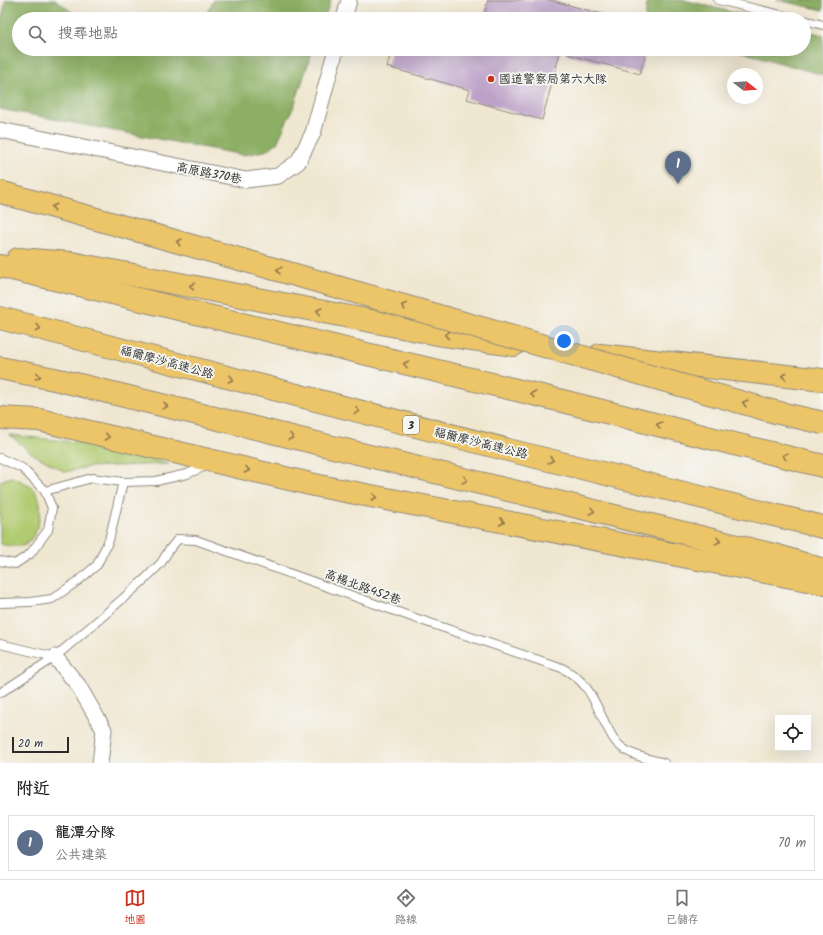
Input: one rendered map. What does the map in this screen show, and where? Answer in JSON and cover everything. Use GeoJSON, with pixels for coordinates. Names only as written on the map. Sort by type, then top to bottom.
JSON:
{"type":"FeatureCollection","features":[{"type":"Feature","properties":{"kind":"highway"},"geometry":{"type":"LineString","coordinates":[[0,192],[776,412],[823,423]]}},
{"type":"Feature","properties":{"kind":"highway"},"geometry":{"type":"LineString","coordinates":[[0,258],[71,263],[438,334],[606,356],[823,380]]}},
{"type":"Feature","properties":{"kind":"highway"},"geometry":{"type":"LineString","coordinates":[[0,266],[547,397],[823,466]]}},
{"type":"Feature","properties":{"kind":"highway","name":"福爾摩沙高速公路"},"geometry":{"type":"LineString","coordinates":[[0,318],[516,452],[823,527]]}},
{"type":"Feature","properties":{"kind":"highway"},"geometry":{"type":"LineString","coordinates":[[0,368],[59,380],[778,556],[823,570]]}},
{"type":"Feature","properties":{"kind":"highway"},"geometry":{"type":"LineString","coordinates":[[0,404],[25,408],[79,430]]}},
{"type":"Feature","properties":{"kind":"highway"},"geometry":{"type":"LineString","coordinates":[[0,418],[39,420],[319,486],[823,583]]}},
{"type":"Feature","properties":{"kind":"street"},"geometry":{"type":"LineString","coordinates":[[346,12],[349,0]]}},
{"type":"Feature","properties":{"kind":"street","name":"高原路370巷"},"geometry":{"type":"LineString","coordinates":[[0,130],[246,180],[278,176],[298,162],[313,133],[334,56]]}},
{"type":"Feature","properties":{"kind":"street"},"geometry":{"type":"LineString","coordinates":[[55,657],[78,685],[104,730],[100,763]]}},
{"type":"Feature","properties":{"kind":"lane"},"geometry":{"type":"LineString","coordinates":[[718,0],[769,12]]}},
{"type":"Feature","properties":{"kind":"lane"},"geometry":{"type":"LineString","coordinates":[[811,22],[823,25]]}},
{"type":"Feature","properties":{"kind":"lane"},"geometry":{"type":"LineString","coordinates":[[0,458],[22,468],[45,490],[52,508],[48,530],[30,554],[15,564],[0,562]]}},
{"type":"Feature","properties":{"kind":"lane"},"geometry":{"type":"LineString","coordinates":[[45,490],[92,478],[123,482],[156,481],[187,474],[215,462]]}},
{"type":"Feature","properties":{"kind":"lane"},"geometry":{"type":"LineString","coordinates":[[0,603],[30,602],[52,599],[78,581],[97,565],[109,540],[123,482]]}},
{"type":"Feature","properties":{"kind":"lane","name":"高楊北路452巷"},"geometry":{"type":"LineString","coordinates":[[55,657],[144,580],[161,563],[178,539],[196,540],[412,617],[562,668],[574,674],[585,685],[613,738],[619,746],[633,754],[664,763]]}},
{"type":"Feature","properties":{"kind":"lane"},"geometry":{"type":"LineString","coordinates":[[0,644],[55,657]]}},
{"type":"Feature","properties":{"kind":"lane"},"geometry":{"type":"LineString","coordinates":[[0,692],[55,657]]}},
{"type":"Feature","properties":{"kind":"green space"},"geometry":{"type":"Polygon","coordinates":[[[6,0],[56,0],[72,12],[12,12],[12,56],[311,56],[294,106],[277,143],[265,151],[243,155],[0,109],[0,27],[6,0]]]}},
{"type":"Feature","properties":{"kind":"green space"},"geometry":{"type":"Polygon","coordinates":[[[214,0],[331,0],[327,12],[207,12],[214,0]]]}},
{"type":"Feature","properties":{"kind":"green space"},"geometry":{"type":"Polygon","coordinates":[[[647,0],[684,0],[731,12],[646,12],[647,0]]]}},
{"type":"Feature","properties":{"kind":"green space"},"geometry":{"type":"Polygon","coordinates":[[[777,0],[823,0],[823,10],[777,0]]]}},
{"type":"Feature","properties":{"kind":"green space"},"geometry":{"type":"Polygon","coordinates":[[[811,32],[823,35],[823,75],[756,56],[811,56],[811,32]]]}},
{"type":"Feature","properties":{"kind":"green space"},"geometry":{"type":"Polygon","coordinates":[[[10,435],[109,446],[169,464],[88,467],[65,472],[33,454],[10,435]]]}},
{"type":"Feature","properties":{"kind":"green space"},"geometry":{"type":"Polygon","coordinates":[[[12,477],[26,484],[35,491],[40,506],[37,529],[30,541],[25,545],[19,546],[0,544],[0,481],[12,477]]]}},
{"type":"Feature","properties":{"kind":"building"},"geometry":{"type":"Polygon","coordinates":[[[488,0],[550,0],[595,12],[485,12],[488,0]]]}},
{"type":"Feature","properties":{"kind":"building","name":"國道警察局第六大隊"},"geometry":{"type":"Polygon","coordinates":[[[390,56],[559,56],[542,120],[467,99],[470,90],[387,67],[390,56]]]}},
{"type":"Feature","properties":{"kind":"building"},"geometry":{"type":"Polygon","coordinates":[[[574,56],[645,56],[640,74],[574,56]]]}},
{"type":"Feature","properties":{"kind":"place","name":"國道警察局第六大隊"},"geometry":{"type":"Point","coordinates":[491,79]}},
{"type":"Feature","properties":{"kind":"place","name":"龍潭分隊"},"geometry":{"type":"Point","coordinates":[678,184]}}]}
